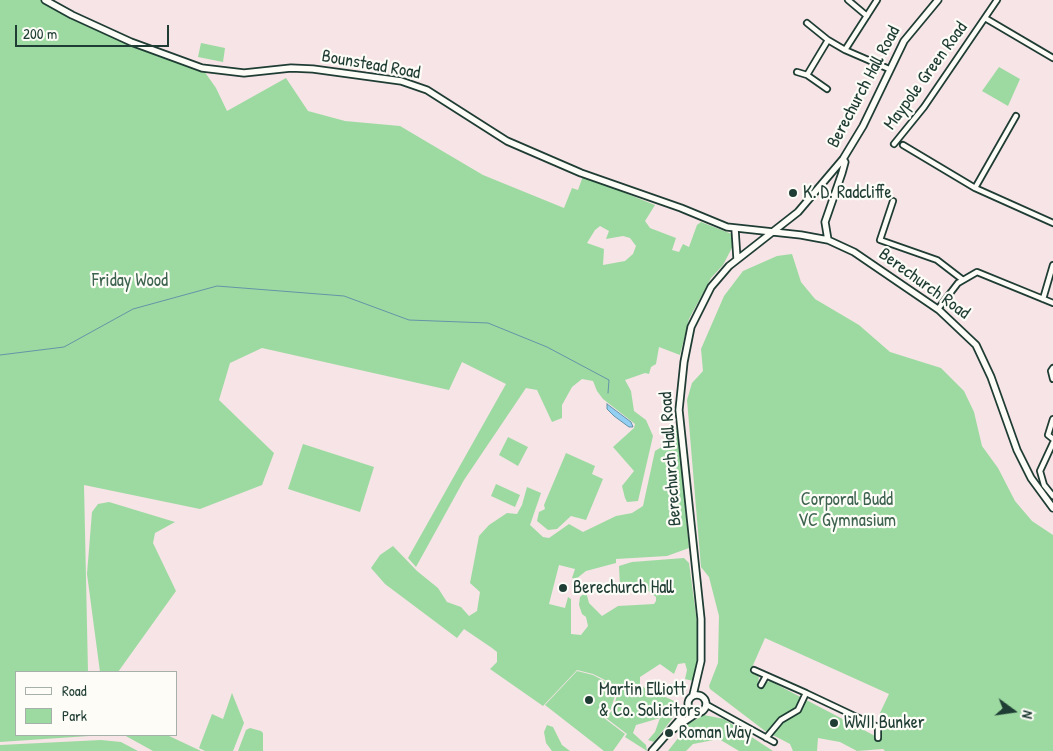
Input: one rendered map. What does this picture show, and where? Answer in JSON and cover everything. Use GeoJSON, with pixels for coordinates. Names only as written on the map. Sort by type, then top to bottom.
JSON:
{"type":"FeatureCollection","features":[{"type":"Feature","properties":{"kind":"street","name":"Bounstead Road"},"geometry":{"type":"LineString","coordinates":[[45,0],[93,25],[202,68],[244,73],[292,68],[313,69],[401,81],[419,87],[453,105],[491,133],[536,155],[735,229],[773,233]]}},
{"type":"Feature","properties":{"kind":"street"},"geometry":{"type":"LineString","coordinates":[[848,0],[867,16]]}},
{"type":"Feature","properties":{"kind":"street"},"geometry":{"type":"LineString","coordinates":[[845,50],[877,0]]}},
{"type":"Feature","properties":{"kind":"street","name":"Berechurch Hall Road"},"geometry":{"type":"LineString","coordinates":[[693,695],[699,675],[702,648],[701,619],[680,415],[680,393],[691,327],[711,287],[737,259],[773,233],[817,192],[843,159],[866,120],[889,69],[912,29],[938,0]]}},
{"type":"Feature","properties":{"kind":"street","name":"Maypole Green Road"},"geometry":{"type":"LineString","coordinates":[[894,144],[928,102],[997,0]]}},
{"type":"Feature","properties":{"kind":"street"},"geometry":{"type":"LineString","coordinates":[[985,18],[1053,58]]}},
{"type":"Feature","properties":{"kind":"street"},"geometry":{"type":"LineString","coordinates":[[807,22],[828,40],[845,50],[889,69]]}},
{"type":"Feature","properties":{"kind":"street"},"geometry":{"type":"LineString","coordinates":[[807,75],[828,40]]}},
{"type":"Feature","properties":{"kind":"street"},"geometry":{"type":"LineString","coordinates":[[797,72],[807,75],[827,89]]}},
{"type":"Feature","properties":{"kind":"street"},"geometry":{"type":"LineString","coordinates":[[975,188],[1016,116]]}},
{"type":"Feature","properties":{"kind":"street"},"geometry":{"type":"LineString","coordinates":[[903,145],[975,188],[1053,223]]}},
{"type":"Feature","properties":{"kind":"street"},"geometry":{"type":"LineString","coordinates":[[828,240],[825,222],[842,173],[845,162],[843,159]]}},
{"type":"Feature","properties":{"kind":"street"},"geometry":{"type":"LineString","coordinates":[[893,201],[880,240],[937,260],[963,280]]}},
{"type":"Feature","properties":{"kind":"street"},"geometry":{"type":"LineString","coordinates":[[786,222],[793,234]]}},
{"type":"Feature","properties":{"kind":"street"},"geometry":{"type":"LineString","coordinates":[[735,229],[737,259]]}},
{"type":"Feature","properties":{"kind":"street","name":"Berechurch Road"},"geometry":{"type":"LineString","coordinates":[[773,233],[793,234],[828,240],[854,252],[938,309],[964,332],[979,350],[991,377],[1017,450],[1031,478],[1053,508]]}},
{"type":"Feature","properties":{"kind":"street"},"geometry":{"type":"LineString","coordinates":[[1043,299],[1053,265]]}},
{"type":"Feature","properties":{"kind":"street"},"geometry":{"type":"LineString","coordinates":[[938,309],[958,283],[977,272],[1053,303]]}},
{"type":"Feature","properties":{"kind":"street"},"geometry":{"type":"LineString","coordinates":[[1053,368],[1053,379]]}},
{"type":"Feature","properties":{"kind":"street"},"geometry":{"type":"LineString","coordinates":[[1053,419],[1048,435],[1053,438]]}},
{"type":"Feature","properties":{"kind":"street"},"geometry":{"type":"LineString","coordinates":[[1053,444],[1040,471],[1044,484],[1053,496]]}},
{"type":"Feature","properties":{"kind":"street"},"geometry":{"type":"LineString","coordinates":[[754,670],[878,727]]}},
{"type":"Feature","properties":{"kind":"street","name":"Berechurch Hall Road"},"geometry":{"type":"LineString","coordinates":[[699,675],[701,695]]}},
{"type":"Feature","properties":{"kind":"street"},"geometry":{"type":"LineString","coordinates":[[761,685],[766,676]]}},
{"type":"Feature","properties":{"kind":"street"},"geometry":{"type":"LineString","coordinates":[[766,738],[781,720],[798,710],[806,693]]}},
{"type":"Feature","properties":{"kind":"street"},"geometry":{"type":"LineString","coordinates":[[652,751],[689,709],[688,702],[693,695],[701,695],[707,704],[774,742]]}},
{"type":"Feature","properties":{"kind":"street"},"geometry":{"type":"LineString","coordinates":[[670,731],[697,713],[705,710],[707,704]]}},
{"type":"Feature","properties":{"kind":"street"},"geometry":{"type":"LineString","coordinates":[[689,709],[697,713]]}},
{"type":"Feature","properties":{"kind":"street"},"geometry":{"type":"LineString","coordinates":[[878,738],[878,727],[885,721]]}},
{"type":"Feature","properties":{"kind":"green space","name":"Friday Wood"},"geometry":{"type":"Polygon","coordinates":[[[0,0],[45,0],[72,16],[202,68],[216,88],[227,111],[286,78],[308,111],[345,121],[400,126],[483,175],[564,208],[572,188],[578,190],[583,176],[655,205],[645,221],[650,228],[676,238],[672,250],[679,252],[683,244],[689,247],[697,225],[701,222],[732,234],[735,242],[723,265],[711,278],[689,319],[680,355],[659,347],[656,364],[651,367],[649,374],[645,373],[625,380],[631,391],[634,411],[646,420],[653,436],[638,501],[627,502],[625,498],[622,486],[634,471],[613,447],[634,428],[635,424],[603,399],[593,381],[582,379],[572,387],[562,405],[562,418],[552,422],[537,390],[526,388],[464,480],[416,567],[408,558],[506,384],[462,362],[449,390],[262,348],[230,363],[219,400],[274,453],[262,485],[200,509],[84,485],[88,671],[15,671],[15,736],[89,736],[0,742],[0,0]],[[600,226],[595,230],[587,243],[604,249],[603,265],[625,261],[633,254],[636,246],[630,238],[623,236],[606,239],[609,231],[600,226]]]}},
{"type":"Feature","properties":{"kind":"green space"},"geometry":{"type":"Polygon","coordinates":[[[201,43],[225,48],[223,62],[198,57],[201,43]]]}},
{"type":"Feature","properties":{"kind":"green space"},"geometry":{"type":"Polygon","coordinates":[[[999,67],[1020,79],[1008,106],[982,91],[999,67]]]}},
{"type":"Feature","properties":{"kind":"green space","name":"Corporal Budd VC Gymnasium"},"geometry":{"type":"Polygon","coordinates":[[[792,254],[801,282],[815,299],[859,325],[890,352],[941,368],[964,391],[974,412],[982,446],[998,468],[1015,501],[1032,521],[1053,535],[1053,751],[885,751],[883,749],[857,751],[840,742],[818,738],[817,751],[793,751],[790,744],[765,731],[710,689],[709,686],[718,663],[719,616],[709,577],[701,567],[687,400],[692,383],[703,371],[701,349],[724,296],[743,271],[777,256],[792,254]],[[765,638],[750,672],[759,677],[758,683],[762,684],[770,681],[877,737],[877,731],[884,723],[879,715],[889,694],[765,638]]]}},
{"type":"Feature","properties":{"kind":"green space"},"geometry":{"type":"Polygon","coordinates":[[[674,424],[678,432],[689,548],[667,556],[616,559],[616,563],[586,571],[576,579],[572,578],[575,569],[559,565],[549,604],[565,608],[568,597],[571,599],[571,634],[581,635],[588,626],[586,617],[582,614],[579,605],[580,597],[586,592],[589,603],[602,616],[618,606],[654,604],[656,601],[656,597],[647,590],[625,591],[620,587],[619,566],[632,562],[684,558],[689,563],[699,637],[698,660],[693,681],[685,679],[687,670],[685,663],[678,664],[674,674],[660,664],[640,677],[640,684],[635,687],[632,699],[637,687],[641,686],[672,700],[678,704],[679,710],[654,742],[648,740],[655,732],[660,718],[636,725],[633,733],[646,745],[647,751],[625,737],[627,734],[606,718],[613,709],[618,692],[613,684],[593,674],[577,670],[543,706],[490,669],[497,662],[497,652],[464,629],[457,638],[385,584],[371,568],[380,555],[393,546],[417,571],[438,588],[447,602],[461,607],[469,616],[477,611],[480,592],[470,583],[479,536],[489,525],[507,513],[517,514],[522,505],[527,487],[541,493],[530,525],[543,537],[549,538],[569,524],[583,532],[616,516],[632,513],[643,506],[655,451],[665,445],[666,433],[674,424]]]}},
{"type":"Feature","properties":{"kind":"green space"},"geometry":{"type":"Polygon","coordinates":[[[508,437],[528,447],[518,466],[499,455],[508,437]]]}},
{"type":"Feature","properties":{"kind":"green space"},"geometry":{"type":"Polygon","coordinates":[[[303,444],[374,467],[360,512],[288,489],[303,444]]]}},
{"type":"Feature","properties":{"kind":"green space"},"geometry":{"type":"Polygon","coordinates":[[[566,453],[595,466],[592,474],[603,479],[586,520],[571,516],[557,529],[548,530],[537,521],[539,512],[545,509],[544,505],[566,453]]]}},
{"type":"Feature","properties":{"kind":"green space"},"geometry":{"type":"Polygon","coordinates":[[[496,484],[520,495],[515,507],[491,496],[496,484]]]}},
{"type":"Feature","properties":{"kind":"green space"},"geometry":{"type":"Polygon","coordinates":[[[109,502],[175,522],[155,533],[153,543],[176,591],[119,671],[100,671],[87,574],[92,512],[98,504],[109,502]]]}},
{"type":"Feature","properties":{"kind":"green space"},"geometry":{"type":"Polygon","coordinates":[[[577,671],[593,675],[612,685],[616,692],[611,709],[604,718],[625,734],[613,751],[604,751],[545,705],[577,671]]]}},
{"type":"Feature","properties":{"kind":"green space"},"geometry":{"type":"Polygon","coordinates":[[[232,693],[244,723],[233,751],[205,751],[199,748],[212,714],[223,719],[232,693]]]}},
{"type":"Feature","properties":{"kind":"green space"},"geometry":{"type":"Polygon","coordinates":[[[704,715],[724,719],[773,751],[739,751],[719,739],[693,744],[686,751],[668,751],[682,733],[679,729],[704,715]]]}},
{"type":"Feature","properties":{"kind":"green space"},"geometry":{"type":"Polygon","coordinates":[[[547,725],[553,727],[562,745],[570,751],[552,751],[546,743],[544,732],[547,725]]]}},
{"type":"Feature","properties":{"kind":"green space"},"geometry":{"type":"Polygon","coordinates":[[[250,728],[263,733],[263,751],[238,751],[246,730],[250,728]]]}},
{"type":"Feature","properties":{"kind":"green space"},"geometry":{"type":"Polygon","coordinates":[[[126,736],[169,736],[201,751],[153,751],[126,736]]]}},
{"type":"Feature","properties":{"kind":"green space"},"geometry":{"type":"Polygon","coordinates":[[[101,740],[121,742],[138,751],[0,751],[0,745],[101,740]]]}},
{"type":"Feature","properties":{"kind":"water"},"geometry":{"type":"Polygon","coordinates":[[[607,404],[631,422],[633,427],[629,427],[614,416],[607,409],[607,404]]]}},
{"type":"Feature","properties":{"kind":"waterway"},"geometry":{"type":"LineString","coordinates":[[0,355],[64,347],[133,309],[217,286],[344,296],[409,320],[488,323],[547,347],[609,380],[608,393]]}},
{"type":"Feature","properties":{"kind":"place","name":"K. D. Radcliffe"},"geometry":{"type":"Point","coordinates":[793,193]}},
{"type":"Feature","properties":{"kind":"place","name":"Berechurch Hall"},"geometry":{"type":"Point","coordinates":[563,588]}},
{"type":"Feature","properties":{"kind":"place","name":"Martin Elliott & Co. Solicitors"},"geometry":{"type":"Point","coordinates":[589,700]}},
{"type":"Feature","properties":{"kind":"place","name":"WWII Bunker"},"geometry":{"type":"Point","coordinates":[834,723]}},
{"type":"Feature","properties":{"kind":"place","name":"Roman Way"},"geometry":{"type":"Point","coordinates":[669,733]}}]}
